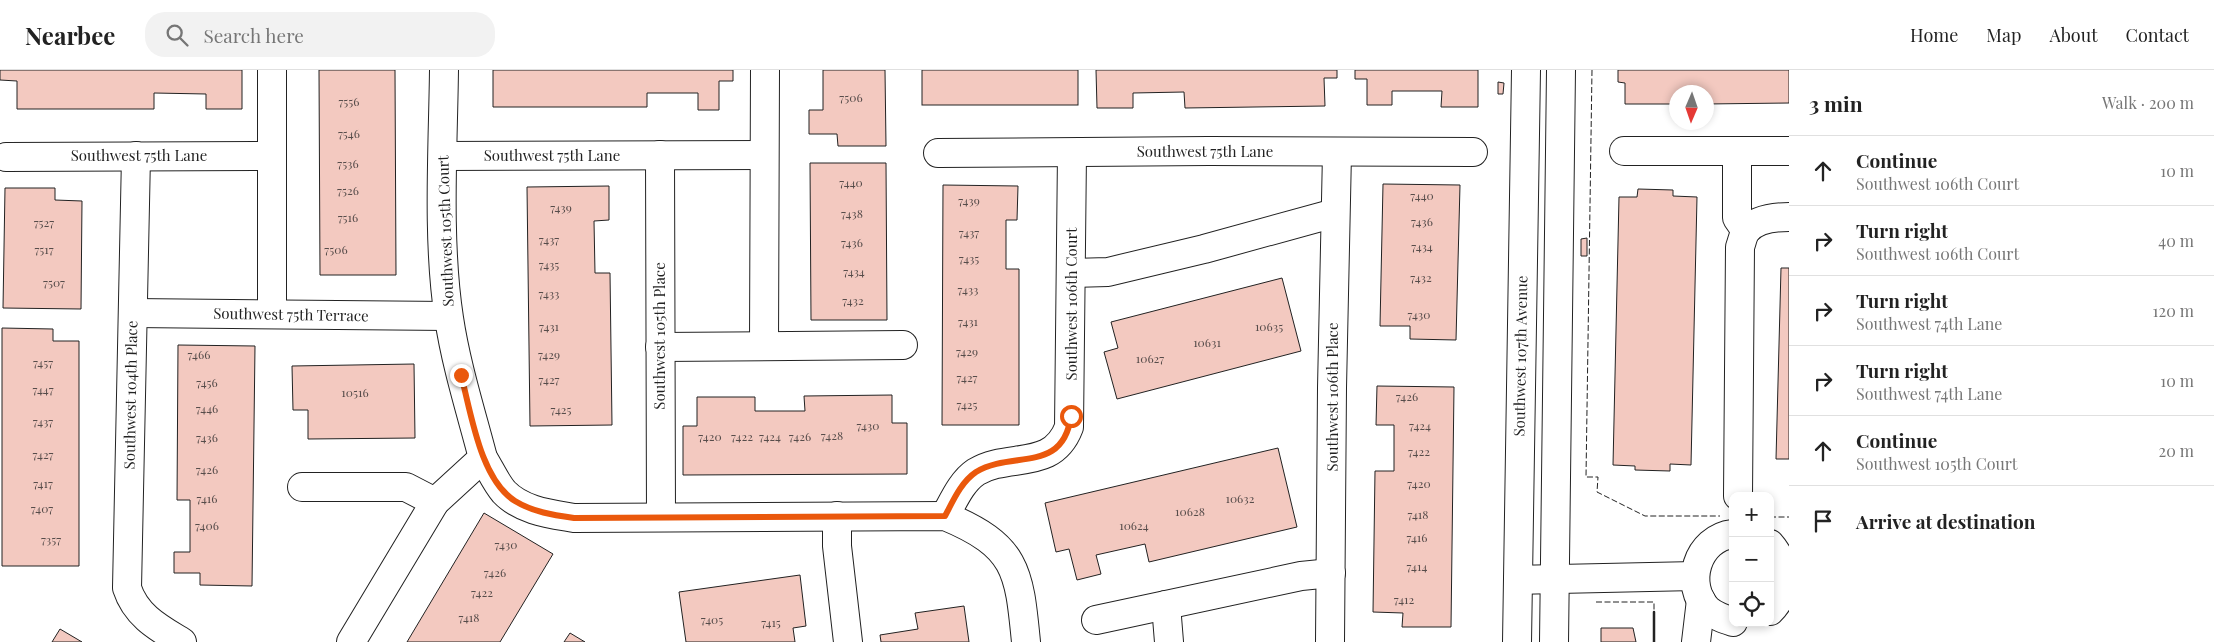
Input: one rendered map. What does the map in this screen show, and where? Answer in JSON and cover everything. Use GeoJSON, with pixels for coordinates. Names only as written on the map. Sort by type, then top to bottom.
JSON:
{"type":"FeatureCollection","features":[{"type":"Feature","properties":{"kind":"street"},"geometry":{"type":"LineString","coordinates":[[272,70],[272,314]]}},
{"type":"Feature","properties":{"kind":"street","name":"Southwest 105th Court"},"geometry":{"type":"LineString","coordinates":[[444,70],[443,239],[448,316],[454,350],[483,458],[504,492],[514,500],[540,512],[574,518],[945,516]]}},
{"type":"Feature","properties":{"kind":"street"},"geometry":{"type":"LineString","coordinates":[[764,346],[765,70]]}},
{"type":"Feature","properties":{"kind":"street","name":"Southwest 107th Avenue"},"geometry":{"type":"LineString","coordinates":[[1516,642],[1526,70]]}},
{"type":"Feature","properties":{"kind":"street"},"geometry":{"type":"LineString","coordinates":[[1554,642],[1561,70]]}},
{"type":"Feature","properties":{"kind":"street"},"geometry":{"type":"LineString","coordinates":[[1624,151],[1789,151]]}},
{"type":"Feature","properties":{"kind":"street"},"geometry":{"type":"LineString","coordinates":[[1737,151],[1737,218],[1746,232]]}},
{"type":"Feature","properties":{"kind":"street","name":"Southwest 75th Lane"},"geometry":{"type":"LineString","coordinates":[[938,153],[1473,152]]}},
{"type":"Feature","properties":{"kind":"street","name":"Southwest 106th Court"},"geometry":{"type":"LineString","coordinates":[[945,516],[959,491],[977,472],[1004,463],[1039,457],[1058,447],[1066,437],[1071,416],[1072,153]]}},
{"type":"Feature","properties":{"kind":"street","name":"Southwest 106th Place"},"geometry":{"type":"LineString","coordinates":[[1330,642],[1337,153]]}},
{"type":"Feature","properties":{"kind":"street","name":"Southwest 105th Place"},"geometry":{"type":"LineString","coordinates":[[660,155],[661,517]]}},
{"type":"Feature","properties":{"kind":"street","name":"Southwest 75th Lane"},"geometry":{"type":"LineString","coordinates":[[444,156],[764,155]]}},
{"type":"Feature","properties":{"kind":"street","name":"Southwest 104th Place"},"geometry":{"type":"LineString","coordinates":[[136,156],[127,578],[131,599],[143,616],[182,642]]}},
{"type":"Feature","properties":{"kind":"street","name":"Southwest 75th Lane"},"geometry":{"type":"LineString","coordinates":[[6,157],[272,156]]}},
{"type":"Feature","properties":{"kind":"street"},"geometry":{"type":"LineString","coordinates":[[1072,273],[1095,274],[1121,269],[1335,213]]}},
{"type":"Feature","properties":{"kind":"street"},"geometry":{"type":"LineString","coordinates":[[1738,492],[1740,247],[1746,232],[1757,223],[1776,217],[1789,217]]}},
{"type":"Feature","properties":{"kind":"street","name":"Southwest 75th Terrace"},"geometry":{"type":"LineString","coordinates":[[133,313],[448,316]]}},
{"type":"Feature","properties":{"kind":"street"},"geometry":{"type":"LineString","coordinates":[[660,347],[903,346]]}},
{"type":"Feature","properties":{"kind":"street"},"geometry":{"type":"LineString","coordinates":[[351,642],[435,502],[483,458]]}},
{"type":"Feature","properties":{"kind":"street"},"geometry":{"type":"LineString","coordinates":[[302,487],[406,487],[435,502]]}},
{"type":"Feature","properties":{"kind":"street"},"geometry":{"type":"LineString","coordinates":[[837,516],[837,546],[848,642]]}},
{"type":"Feature","properties":{"kind":"street"},"geometry":{"type":"LineString","coordinates":[[945,516],[983,534],[1009,560],[1017,578],[1022,598],[1026,642]]}},
{"type":"Feature","properties":{"kind":"street"},"geometry":{"type":"LineString","coordinates":[[1696,642],[1697,562],[1704,550],[1714,540],[1729,535]]}},
{"type":"Feature","properties":{"kind":"street"},"geometry":{"type":"LineString","coordinates":[[1774,548],[1784,567],[1785,581],[1782,595],[1774,606]]}},
{"type":"Feature","properties":{"kind":"street"},"geometry":{"type":"LineString","coordinates":[[1096,620],[1300,576],[1331,573]]}},
{"type":"Feature","properties":{"kind":"street"},"geometry":{"type":"LineString","coordinates":[[1518,580],[1554,580],[1698,588]]}},
{"type":"Feature","properties":{"kind":"street"},"geometry":{"type":"LineString","coordinates":[[1698,588],[1708,610],[1729,621]]}},
{"type":"Feature","properties":{"kind":"street"},"geometry":{"type":"LineString","coordinates":[[1166,605],[1169,642]]}},
{"type":"Feature","properties":{"kind":"building"},"geometry":{"type":"Polygon","coordinates":[[[0,70],[242,70],[242,109],[206,109],[206,94],[154,93],[154,109],[17,109],[17,81],[0,80],[0,70]]]}},
{"type":"Feature","properties":{"kind":"building"},"geometry":{"type":"Polygon","coordinates":[[[319,70],[395,70],[396,275],[320,275],[319,70]]]}},
{"type":"Feature","properties":{"kind":"building"},"geometry":{"type":"Polygon","coordinates":[[[493,70],[733,70],[733,81],[719,81],[719,110],[698,110],[698,93],[647,93],[647,107],[493,107],[493,70]]]}},
{"type":"Feature","properties":{"kind":"building"},"geometry":{"type":"Polygon","coordinates":[[[823,70],[885,70],[886,146],[838,146],[837,134],[809,134],[809,110],[823,110],[823,70]]]}},
{"type":"Feature","properties":{"kind":"building"},"geometry":{"type":"Polygon","coordinates":[[[922,70],[1078,70],[1078,105],[922,105],[922,70]]]}},
{"type":"Feature","properties":{"kind":"building"},"geometry":{"type":"Polygon","coordinates":[[[1096,70],[1337,70],[1337,78],[1324,78],[1325,106],[1185,108],[1184,92],[1133,93],[1133,108],[1097,108],[1096,70]]]}},
{"type":"Feature","properties":{"kind":"building"},"geometry":{"type":"Polygon","coordinates":[[[1355,70],[1478,70],[1478,107],[1441,107],[1442,91],[1392,91],[1392,105],[1367,105],[1367,79],[1355,79],[1355,70]]]}},
{"type":"Feature","properties":{"kind":"building"},"geometry":{"type":"Polygon","coordinates":[[[1618,70],[1789,70],[1789,103],[1714,104],[1714,85],[1669,85],[1669,104],[1625,104],[1625,83],[1618,82],[1618,70]]]}},
{"type":"Feature","properties":{"kind":"building"},"geometry":{"type":"Polygon","coordinates":[[[1498,82],[1504,83],[1503,94],[1498,94],[1498,82]]]}},
{"type":"Feature","properties":{"kind":"building"},"geometry":{"type":"Polygon","coordinates":[[[810,163],[886,163],[887,320],[811,320],[810,163]]]}},
{"type":"Feature","properties":{"kind":"building"},"geometry":{"type":"Polygon","coordinates":[[[1383,184],[1460,185],[1456,340],[1410,339],[1410,326],[1380,326],[1383,184]]]}},
{"type":"Feature","properties":{"kind":"building"},"geometry":{"type":"Polygon","coordinates":[[[943,185],[1018,186],[1017,220],[1006,220],[1006,269],[1019,269],[1019,425],[942,425],[943,185]]]}},
{"type":"Feature","properties":{"kind":"building"},"geometry":{"type":"Polygon","coordinates":[[[609,186],[609,220],[594,221],[595,273],[610,273],[612,425],[530,426],[527,187],[609,186]]]}},
{"type":"Feature","properties":{"kind":"building"},"geometry":{"type":"Polygon","coordinates":[[[5,188],[55,188],[55,200],[82,201],[81,309],[3,308],[5,188]]]}},
{"type":"Feature","properties":{"kind":"building"},"geometry":{"type":"Polygon","coordinates":[[[1638,189],[1673,190],[1673,196],[1697,197],[1691,465],[1670,464],[1670,471],[1635,470],[1635,466],[1613,465],[1619,197],[1637,197],[1638,189]]]}},
{"type":"Feature","properties":{"kind":"building"},"geometry":{"type":"Polygon","coordinates":[[[1587,238],[1587,256],[1581,256],[1581,239],[1587,238]]]}},
{"type":"Feature","properties":{"kind":"building"},"geometry":{"type":"Polygon","coordinates":[[[1781,268],[1789,268],[1789,459],[1776,459],[1781,268]]]}},
{"type":"Feature","properties":{"kind":"building"},"geometry":{"type":"Polygon","coordinates":[[[1282,278],[1301,351],[1117,399],[1104,352],[1118,348],[1111,322],[1282,278]]]}},
{"type":"Feature","properties":{"kind":"building"},"geometry":{"type":"Polygon","coordinates":[[[2,328],[53,329],[53,341],[79,341],[79,566],[2,566],[2,328]]]}},
{"type":"Feature","properties":{"kind":"building"},"geometry":{"type":"Polygon","coordinates":[[[178,345],[255,346],[252,586],[200,585],[200,573],[174,573],[174,552],[190,552],[190,500],[177,500],[178,345]]]}},
{"type":"Feature","properties":{"kind":"building"},"geometry":{"type":"Polygon","coordinates":[[[414,364],[415,438],[308,439],[308,410],[293,410],[292,366],[414,364]]]}},
{"type":"Feature","properties":{"kind":"building"},"geometry":{"type":"Polygon","coordinates":[[[1377,386],[1454,387],[1451,627],[1402,627],[1403,613],[1373,612],[1375,471],[1394,471],[1394,425],[1376,425],[1377,386]]]}},
{"type":"Feature","properties":{"kind":"building"},"geometry":{"type":"Polygon","coordinates":[[[892,395],[892,423],[907,423],[907,474],[683,475],[683,426],[697,426],[697,397],[755,397],[755,411],[805,411],[804,396],[892,395]]]}},
{"type":"Feature","properties":{"kind":"building"},"geometry":{"type":"Polygon","coordinates":[[[1278,448],[1297,527],[1149,562],[1145,544],[1096,555],[1101,574],[1077,580],[1069,549],[1056,552],[1045,503],[1278,448]]]}},
{"type":"Feature","properties":{"kind":"building"},"geometry":{"type":"Polygon","coordinates":[[[484,513],[553,554],[500,642],[407,642],[484,513]]]}},
{"type":"Feature","properties":{"kind":"building"},"geometry":{"type":"Polygon","coordinates":[[[800,575],[806,626],[793,628],[795,642],[686,642],[679,592],[800,575]]]}},
{"type":"Feature","properties":{"kind":"building"},"geometry":{"type":"Polygon","coordinates":[[[964,606],[969,642],[881,642],[880,635],[918,629],[915,613],[964,606]]]}},
{"type":"Feature","properties":{"kind":"building"},"geometry":{"type":"Polygon","coordinates":[[[1601,628],[1633,628],[1636,642],[1601,642],[1601,628]]]}},
{"type":"Feature","properties":{"kind":"building"},"geometry":{"type":"Polygon","coordinates":[[[60,629],[82,642],[52,642],[60,629]]]}},
{"type":"Feature","properties":{"kind":"building"},"geometry":{"type":"Polygon","coordinates":[[[570,633],[585,642],[564,642],[570,633]]]}},
{"type":"Feature","properties":{"kind":"fence"},"geometry":{"type":"LineString","coordinates":[[1592,70],[1586,477],[1598,477],[1597,492],[1645,516],[1720,516]]}},
{"type":"Feature","properties":{"kind":"fence"},"geometry":{"type":"LineString","coordinates":[[1774,517],[1789,517]]}},
{"type":"Feature","properties":{"kind":"fence"},"geometry":{"type":"LineString","coordinates":[[1596,602],[1654,602],[1654,612]]}},
{"type":"Feature","properties":{"kind":"wall"},"geometry":{"type":"LineString","coordinates":[[1654,612],[1654,642]]}},
{"type":"Feature","properties":{"kind":"route"},"geometry":{"type":"LineString","coordinates":[[461,375],[483,458],[504,492],[514,500],[540,512],[574,518],[945,516],[967,480],[977,472],[1004,463],[1039,457],[1058,447],[1066,437],[1071,416]]}}]}
